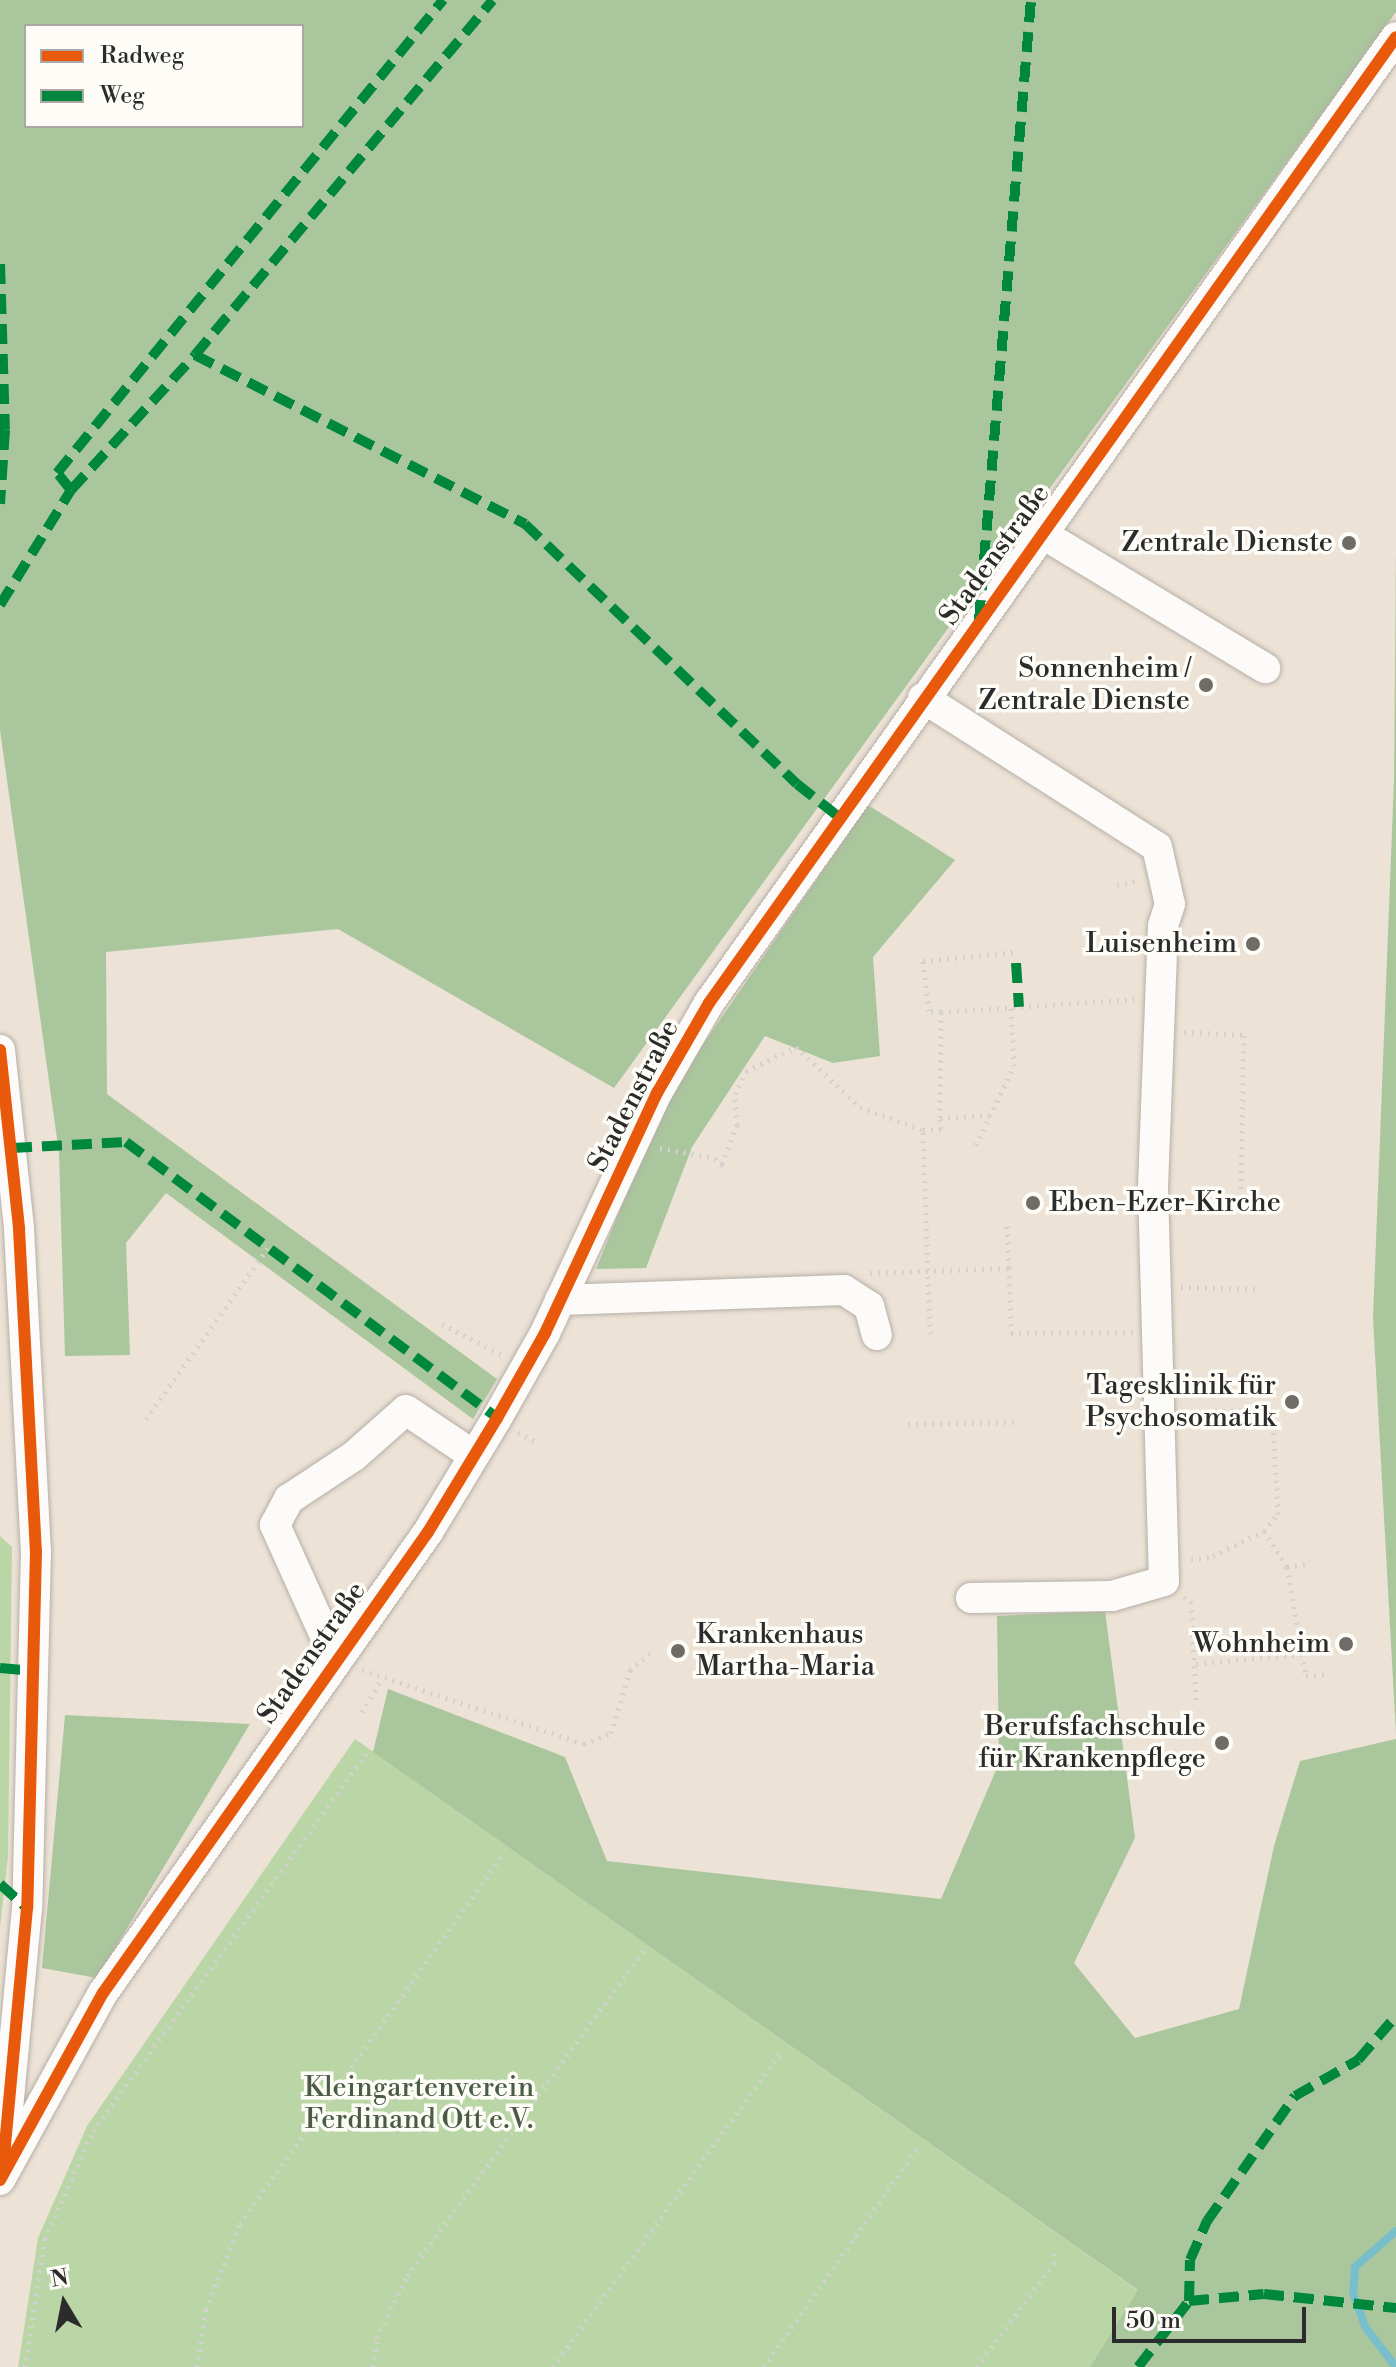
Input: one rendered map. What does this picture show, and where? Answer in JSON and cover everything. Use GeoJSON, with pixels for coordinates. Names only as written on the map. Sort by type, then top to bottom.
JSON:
{"type":"FeatureCollection","features":[{"type":"Feature","properties":{"kind":"street","name":"Stadenstraße"},"geometry":{"type":"LineString","coordinates":[[1,2177],[103,1993],[335,1658],[428,1532],[560,1300],[657,1093],[709,1003],[1396,37]]}},
{"type":"Feature","properties":{"kind":"street"},"geometry":{"type":"LineString","coordinates":[[1041,533],[1265,668]]}},
{"type":"Feature","properties":{"kind":"street"},"geometry":{"type":"LineString","coordinates":[[923,698],[1157,847],[1170,904],[1163,926],[1160,999],[1156,1286],[1164,1573],[1112,1596],[971,1598]]}},
{"type":"Feature","properties":{"kind":"street","name":"Stadenstraße"},"geometry":{"type":"LineString","coordinates":[[0,1050],[19,1229],[36,1551],[27,1908],[1,2177]]}},
{"type":"Feature","properties":{"kind":"street"},"geometry":{"type":"LineString","coordinates":[[560,1300],[844,1290],[869,1306],[877,1335]]}},
{"type":"Feature","properties":{"kind":"street"},"geometry":{"type":"LineString","coordinates":[[335,1658],[275,1525],[289,1499],[354,1456],[406,1410],[473,1455]]}},
{"type":"Feature","properties":{"kind":"path"},"geometry":{"type":"LineString","coordinates":[[1015,952],[923,961],[929,1011],[1160,999]]}},
{"type":"Feature","properties":{"kind":"path"},"geometry":{"type":"LineString","coordinates":[[976,1145],[1014,1066],[1011,1008]]}},
{"type":"Feature","properties":{"kind":"path"},"geometry":{"type":"LineString","coordinates":[[722,1164],[737,1125],[735,1094],[746,1071],[796,1047],[860,1107],[923,1130],[941,1129],[941,1012]]}},
{"type":"Feature","properties":{"kind":"path"},"geometry":{"type":"LineString","coordinates":[[1159,1031],[1244,1035],[1241,1190]]}},
{"type":"Feature","properties":{"kind":"path"},"geometry":{"type":"LineString","coordinates":[[940,1118],[990,1115]]}},
{"type":"Feature","properties":{"kind":"path"},"geometry":{"type":"LineString","coordinates":[[923,1130],[930,1334]]}},
{"type":"Feature","properties":{"kind":"path"},"geometry":{"type":"LineString","coordinates":[[629,1157],[664,1147],[722,1164],[728,1170]]}},
{"type":"Feature","properties":{"kind":"path"},"geometry":{"type":"LineString","coordinates":[[146,1419],[268,1248]]}},
{"type":"Feature","properties":{"kind":"path"},"geometry":{"type":"LineString","coordinates":[[1009,1268],[1011,1333],[1157,1332]]}},
{"type":"Feature","properties":{"kind":"path"},"geometry":{"type":"LineString","coordinates":[[1156,1286],[1258,1289]]}},
{"type":"Feature","properties":{"kind":"path"},"geometry":{"type":"LineString","coordinates":[[442,1324],[473,1340]]}},
{"type":"Feature","properties":{"kind":"path"},"geometry":{"type":"LineString","coordinates":[[1160,1413],[1266,1409]]}},
{"type":"Feature","properties":{"kind":"path"},"geometry":{"type":"LineString","coordinates":[[908,1424],[1014,1422]]}},
{"type":"Feature","properties":{"kind":"path"},"geometry":{"type":"LineString","coordinates":[[1196,1702],[1191,1602],[1164,1573],[1213,1556],[1264,1531],[1278,1514],[1273,1422]]}},
{"type":"Feature","properties":{"kind":"path"},"geometry":{"type":"LineString","coordinates":[[1264,1531],[1287,1567],[1306,1676],[1327,1674]]}},
{"type":"Feature","properties":{"kind":"path"},"geometry":{"type":"LineString","coordinates":[[1287,1567],[1311,1563]]}},
{"type":"Feature","properties":{"kind":"path"},"geometry":{"type":"LineString","coordinates":[[335,1658],[382,1679],[584,1744],[611,1733],[630,1670],[650,1654]]}},
{"type":"Feature","properties":{"kind":"path"},"geometry":{"type":"LineString","coordinates":[[1195,1664],[1302,1654]]}},
{"type":"Feature","properties":{"kind":"path"},"geometry":{"type":"LineString","coordinates":[[362,1712],[382,1679]]}},
{"type":"Feature","properties":{"kind":"path"},"geometry":{"type":"LineString","coordinates":[[25,2367],[45,2239],[93,2131],[367,1752]]}},
{"type":"Feature","properties":{"kind":"path"},"geometry":{"type":"LineString","coordinates":[[197,2367],[206,2309],[240,2224],[504,1852]]}},
{"type":"Feature","properties":{"kind":"path"},"geometry":{"type":"LineString","coordinates":[[373,2367],[377,2338],[407,2276],[644,1950]]}},
{"type":"Feature","properties":{"kind":"path"},"geometry":{"type":"LineString","coordinates":[[553,2367],[780,2053]]}},
{"type":"Feature","properties":{"kind":"path"},"geometry":{"type":"LineString","coordinates":[[764,2367],[918,2147]]}},
{"type":"Feature","properties":{"kind":"path"},"geometry":{"type":"LineString","coordinates":[[977,2367],[1054,2263],[1054,2254]]}},
{"type":"Feature","properties":{"kind":"green space"},"geometry":{"type":"Polygon","coordinates":[[[0,0],[1396,0],[1396,12],[614,1088],[338,929],[106,952],[107,1094],[497,1379],[473,1419],[166,1193],[126,1243],[130,1355],[65,1356],[59,1153],[0,730],[0,0]]]}},
{"type":"Feature","properties":{"kind":"green space"},"geometry":{"type":"Polygon","coordinates":[[[1396,551],[1396,1734],[1373,1318],[1394,780],[1396,551]]]}},
{"type":"Feature","properties":{"kind":"green space"},"geometry":{"type":"Polygon","coordinates":[[[868,805],[955,860],[873,957],[880,1056],[833,1063],[765,1036],[692,1147],[646,1268],[596,1269],[664,1101],[868,805]]]}},
{"type":"Feature","properties":{"kind":"green space"},"geometry":{"type":"Polygon","coordinates":[[[0,1536],[12,1547],[8,1856],[0,1928],[0,1536]]]}},
{"type":"Feature","properties":{"kind":"green space"},"geometry":{"type":"Polygon","coordinates":[[[1105,1611],[1135,1838],[1074,1963],[1135,2038],[1239,2009],[1274,1846],[1300,1761],[1396,1739],[1396,2367],[1090,2367],[1138,2290],[373,1752],[388,1689],[565,1757],[607,1861],[941,1899],[999,1763],[997,1616],[1105,1611]]]}},
{"type":"Feature","properties":{"kind":"green space"},"geometry":{"type":"Polygon","coordinates":[[[65,1715],[250,1724],[97,1978],[42,1968],[65,1715]]]}},
{"type":"Feature","properties":{"kind":"green space","name":"Kleingartenverein Ferdinand Ott e.V."},"geometry":{"type":"Polygon","coordinates":[[[355,1739],[1139,2291],[1090,2367],[18,2367],[38,2238],[87,2126],[355,1739]]]}},
{"type":"Feature","properties":{"kind":"waterway"},"geometry":{"type":"LineString","coordinates":[[1396,2231],[1355,2267],[1353,2293],[1366,2328],[1396,2367]]}},
{"type":"Feature","properties":{"kind":"marked path"},"geometry":{"type":"LineString","coordinates":[[71,490],[57,473],[443,0]]}},
{"type":"Feature","properties":{"kind":"marked path"},"geometry":{"type":"LineString","coordinates":[[0,605],[71,490],[195,355],[493,0]]}},
{"type":"Feature","properties":{"kind":"marked path"},"geometry":{"type":"LineString","coordinates":[[979,620],[1031,0]]}},
{"type":"Feature","properties":{"kind":"marked path"},"geometry":{"type":"LineString","coordinates":[[0,264],[5,430],[0,504]]}},
{"type":"Feature","properties":{"kind":"marked path"},"geometry":{"type":"LineString","coordinates":[[195,355],[525,524],[797,784],[839,817]]}},
{"type":"Feature","properties":{"kind":"marked path"},"geometry":{"type":"LineString","coordinates":[[1016,963],[1019,1007]]}},
{"type":"Feature","properties":{"kind":"marked path"},"geometry":{"type":"LineString","coordinates":[[12,1148],[126,1142],[497,1418]]}},
{"type":"Feature","properties":{"kind":"marked path"},"geometry":{"type":"LineString","coordinates":[[0,1668],[34,1671]]}},
{"type":"Feature","properties":{"kind":"marked path"},"geometry":{"type":"LineString","coordinates":[[0,1884],[27,1908]]}},
{"type":"Feature","properties":{"kind":"marked path"},"geometry":{"type":"LineString","coordinates":[[1138,2367],[1189,2301],[1190,2260],[1207,2221],[1295,2096],[1358,2060],[1396,2016]]}},
{"type":"Feature","properties":{"kind":"marked path"},"geometry":{"type":"LineString","coordinates":[[1189,2301],[1264,2294],[1396,2308]]}},
{"type":"Feature","properties":{"kind":"cycle path"},"geometry":{"type":"LineString","coordinates":[[0,2180],[103,1993],[428,1532],[497,1418],[545,1333],[657,1093],[709,1003],[1396,37]]}},
{"type":"Feature","properties":{"kind":"cycle path"},"geometry":{"type":"LineString","coordinates":[[0,1050],[19,1229],[36,1551],[27,1908],[3,2166]]}},
{"type":"Feature","properties":{"kind":"place","name":"Zentrale Dienste"},"geometry":{"type":"Point","coordinates":[1349,543]}},
{"type":"Feature","properties":{"kind":"place","name":"Sonnenheim / Zentrale Dienste"},"geometry":{"type":"Point","coordinates":[1206,685]}},
{"type":"Feature","properties":{"kind":"place","name":"Luisenheim"},"geometry":{"type":"Point","coordinates":[1253,944]}},
{"type":"Feature","properties":{"kind":"place","name":"Eben-Ezer-Kirche"},"geometry":{"type":"Point","coordinates":[1033,1203]}},
{"type":"Feature","properties":{"kind":"place","name":"Tagesklinik für Psychosomatik"},"geometry":{"type":"Point","coordinates":[1292,1402]}},
{"type":"Feature","properties":{"kind":"place","name":"Wohnheim"},"geometry":{"type":"Point","coordinates":[1346,1644]}},
{"type":"Feature","properties":{"kind":"place","name":"Krankenhaus Martha-Maria"},"geometry":{"type":"Point","coordinates":[678,1651]}},
{"type":"Feature","properties":{"kind":"place","name":"Berufsfachschule für Krankenpflege"},"geometry":{"type":"Point","coordinates":[1222,1743]}}]}
